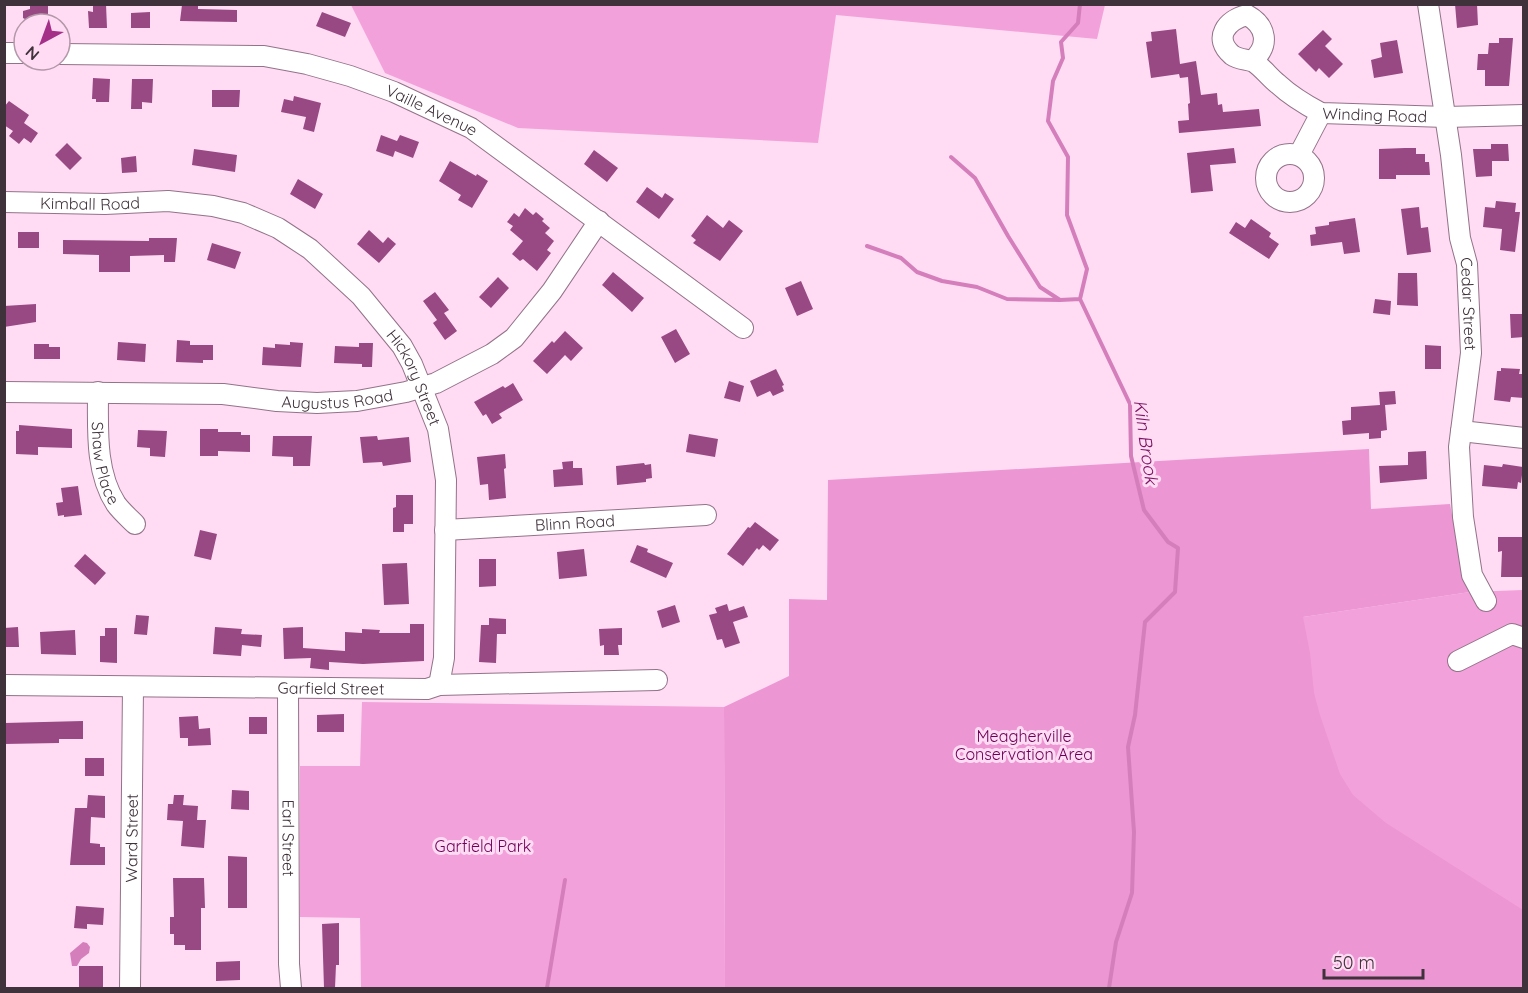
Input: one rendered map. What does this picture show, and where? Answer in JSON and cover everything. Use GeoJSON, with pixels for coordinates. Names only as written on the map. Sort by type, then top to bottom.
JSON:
{"type":"FeatureCollection","features":[{"type":"Feature","properties":{"kind":"street","name":"Cedar Street"},"geometry":{"type":"LineString","coordinates":[[1428,4],[1446,117],[1460,238],[1467,264],[1471,353],[1459,447],[1463,517],[1472,575],[1486,601]]}},
{"type":"Feature","properties":{"kind":"street","name":"Vaille Avenue"},"geometry":{"type":"LineString","coordinates":[[72,54],[264,56],[307,64],[394,92],[471,128],[743,328]]}},
{"type":"Feature","properties":{"kind":"street","name":"Winding Road"},"geometry":{"type":"LineString","coordinates":[[1252,61],[1305,105],[1321,113],[1446,117],[1524,115]]}},
{"type":"Feature","properties":{"kind":"street"},"geometry":{"type":"LineString","coordinates":[[1299,155],[1321,113]]}},
{"type":"Feature","properties":{"kind":"street","name":"Kimball Road"},"geometry":{"type":"LineString","coordinates":[[4,202],[105,204],[173,202]]}},
{"type":"Feature","properties":{"kind":"street","name":"Hickory Street"},"geometry":{"type":"LineString","coordinates":[[173,202],[213,206],[243,213],[278,228],[310,249],[361,296],[402,346],[438,429],[445,470],[444,658],[439,686]]}},
{"type":"Feature","properties":{"kind":"street","name":"Augustus Road"},"geometry":{"type":"LineString","coordinates":[[4,392],[223,394],[277,401],[317,403],[381,398],[422,388],[492,354],[514,338],[552,291],[599,221]]}},
{"type":"Feature","properties":{"kind":"street","name":"Shaw Place"},"geometry":{"type":"LineString","coordinates":[[98,392],[98,440],[105,478],[116,504],[135,524]]}},
{"type":"Feature","properties":{"kind":"street"},"geometry":{"type":"LineString","coordinates":[[1461,431],[1524,438]]}},
{"type":"Feature","properties":{"kind":"street","name":"Blinn Road"},"geometry":{"type":"LineString","coordinates":[[445,530],[706,515]]}},
{"type":"Feature","properties":{"kind":"street"},"geometry":{"type":"LineString","coordinates":[[1458,661],[1512,634],[1524,638]]}},
{"type":"Feature","properties":{"kind":"street","name":"Garfield Street"},"geometry":{"type":"LineString","coordinates":[[4,685],[426,688],[657,680]]}},
{"type":"Feature","properties":{"kind":"street","name":"Ward Street"},"geometry":{"type":"LineString","coordinates":[[130,988],[133,687]]}},
{"type":"Feature","properties":{"kind":"street","name":"Earl Street"},"geometry":{"type":"LineString","coordinates":[[288,688],[291,988]]}},
{"type":"Feature","properties":{"kind":"green space"},"geometry":{"type":"Polygon","coordinates":[[[351,5],[1105,5],[1097,39],[836,15],[818,143],[518,128],[385,73],[351,5]]]}},
{"type":"Feature","properties":{"kind":"green space","name":"Meagherville Conservation Area"},"geometry":{"type":"Polygon","coordinates":[[[1369,449],[1371,509],[1450,504],[1460,559],[1470,592],[1303,617],[1314,693],[1320,715],[1340,774],[1353,795],[1386,823],[1523,910],[1523,988],[725,988],[724,707],[789,676],[789,599],[827,600],[828,480],[1369,449]]]}},
{"type":"Feature","properties":{"kind":"green space"},"geometry":{"type":"Polygon","coordinates":[[[1523,590],[1523,988],[1268,988],[1303,617],[1470,592],[1523,590]]]}},
{"type":"Feature","properties":{"kind":"green space","name":"Garfield Park"},"geometry":{"type":"Polygon","coordinates":[[[362,702],[724,707],[725,988],[361,988],[360,918],[300,917],[300,766],[360,766],[362,702]]]}},
{"type":"Feature","properties":{"kind":"shaded area"},"geometry":{"type":"Polygon","coordinates":[[[83,942],[90,947],[89,953],[81,959],[77,966],[72,966],[70,953],[83,942]]]}},
{"type":"Feature","properties":{"kind":"building"},"geometry":{"type":"Polygon","coordinates":[[[30,4],[48,4],[48,12],[23,12],[30,9],[30,4]]]}},
{"type":"Feature","properties":{"kind":"building"},"geometry":{"type":"Polygon","coordinates":[[[93,4],[106,4],[107,28],[89,28],[88,11],[93,12],[93,4]]]}},
{"type":"Feature","properties":{"kind":"building"},"geometry":{"type":"Polygon","coordinates":[[[1455,4],[1477,4],[1478,25],[1457,28],[1455,4]]]}},
{"type":"Feature","properties":{"kind":"building"},"geometry":{"type":"Polygon","coordinates":[[[182,5],[198,6],[198,9],[237,10],[237,22],[180,21],[182,5]]]}},
{"type":"Feature","properties":{"kind":"building"},"geometry":{"type":"Polygon","coordinates":[[[150,12],[150,28],[131,28],[131,13],[150,12]]]}},
{"type":"Feature","properties":{"kind":"building"},"geometry":{"type":"Polygon","coordinates":[[[322,12],[351,23],[345,37],[316,26],[322,12]]]}},
{"type":"Feature","properties":{"kind":"building"},"geometry":{"type":"Polygon","coordinates":[[[1176,29],[1180,64],[1196,61],[1201,95],[1217,93],[1218,105],[1222,104],[1223,112],[1259,109],[1261,126],[1179,133],[1178,121],[1189,120],[1188,77],[1180,78],[1179,74],[1151,78],[1146,42],[1152,41],[1151,32],[1176,29]]]}},
{"type":"Feature","properties":{"kind":"building"},"geometry":{"type":"Polygon","coordinates":[[[1323,30],[1332,39],[1325,46],[1343,64],[1329,78],[1319,68],[1316,72],[1298,54],[1323,30]]]}},
{"type":"Feature","properties":{"kind":"building"},"geometry":{"type":"Polygon","coordinates":[[[1499,38],[1513,38],[1509,86],[1485,86],[1485,70],[1477,70],[1478,54],[1488,54],[1489,43],[1499,43],[1499,38]]]}},
{"type":"Feature","properties":{"kind":"building"},"geometry":{"type":"Polygon","coordinates":[[[1397,40],[1403,73],[1374,78],[1371,60],[1382,57],[1380,43],[1397,40]]]}},
{"type":"Feature","properties":{"kind":"building"},"geometry":{"type":"Polygon","coordinates":[[[93,78],[110,79],[109,102],[96,102],[96,99],[92,99],[93,78]]]}},
{"type":"Feature","properties":{"kind":"building"},"geometry":{"type":"Polygon","coordinates":[[[132,79],[153,79],[152,103],[142,102],[142,109],[131,109],[132,79]]]}},
{"type":"Feature","properties":{"kind":"building"},"geometry":{"type":"Polygon","coordinates":[[[212,90],[240,90],[239,107],[212,107],[212,90]]]}},
{"type":"Feature","properties":{"kind":"building"},"geometry":{"type":"Polygon","coordinates":[[[294,96],[321,103],[314,132],[303,129],[306,117],[281,112],[284,99],[293,101],[294,96]]]}},
{"type":"Feature","properties":{"kind":"building"},"geometry":{"type":"Polygon","coordinates":[[[9,101],[29,115],[24,123],[38,133],[31,143],[24,138],[19,144],[9,136],[13,131],[4,125],[4,107],[9,101]]]}},
{"type":"Feature","properties":{"kind":"building"},"geometry":{"type":"Polygon","coordinates":[[[381,135],[397,141],[400,135],[419,142],[413,158],[395,151],[393,157],[376,151],[381,135]]]}},
{"type":"Feature","properties":{"kind":"building"},"geometry":{"type":"Polygon","coordinates":[[[67,143],[82,158],[70,170],[55,155],[67,143]]]}},
{"type":"Feature","properties":{"kind":"building"},"geometry":{"type":"Polygon","coordinates":[[[1491,144],[1508,144],[1509,161],[1492,161],[1492,176],[1476,177],[1473,149],[1491,149],[1491,144]]]}},
{"type":"Feature","properties":{"kind":"building"},"geometry":{"type":"Polygon","coordinates":[[[1234,148],[1236,163],[1210,165],[1213,191],[1191,193],[1187,153],[1234,148]]]}},
{"type":"Feature","properties":{"kind":"building"},"geometry":{"type":"Polygon","coordinates":[[[1416,148],[1416,154],[1425,154],[1425,162],[1429,162],[1430,175],[1396,175],[1396,179],[1379,179],[1379,149],[1416,148]]]}},
{"type":"Feature","properties":{"kind":"building"},"geometry":{"type":"Polygon","coordinates":[[[194,149],[237,155],[235,172],[192,165],[194,149]]]}},
{"type":"Feature","properties":{"kind":"building"},"geometry":{"type":"Polygon","coordinates":[[[594,150],[618,168],[607,182],[584,164],[594,150]]]}},
{"type":"Feature","properties":{"kind":"building"},"geometry":{"type":"Polygon","coordinates":[[[136,156],[137,172],[122,173],[121,158],[136,156]]]}},
{"type":"Feature","properties":{"kind":"building"},"geometry":{"type":"Polygon","coordinates":[[[450,161],[488,181],[472,208],[458,200],[461,195],[439,181],[450,161]]]}},
{"type":"Feature","properties":{"kind":"building"},"geometry":{"type":"Polygon","coordinates":[[[298,179],[323,194],[315,209],[290,194],[298,179]]]}},
{"type":"Feature","properties":{"kind":"building"},"geometry":{"type":"Polygon","coordinates":[[[647,187],[662,198],[665,193],[674,199],[659,219],[636,202],[647,187]]]}},
{"type":"Feature","properties":{"kind":"building"},"geometry":{"type":"Polygon","coordinates":[[[1496,201],[1516,203],[1515,212],[1520,212],[1515,252],[1500,250],[1502,229],[1483,227],[1485,207],[1495,208],[1496,201]]]}},
{"type":"Feature","properties":{"kind":"building"},"geometry":{"type":"Polygon","coordinates":[[[1419,207],[1421,228],[1428,227],[1431,252],[1407,255],[1401,209],[1419,207]]]}},
{"type":"Feature","properties":{"kind":"building"},"geometry":{"type":"Polygon","coordinates":[[[525,208],[533,215],[536,212],[544,219],[542,221],[550,228],[545,233],[554,241],[547,250],[551,253],[537,271],[523,259],[520,261],[512,254],[523,241],[510,230],[513,226],[507,222],[514,213],[519,217],[525,208]]]}},
{"type":"Feature","properties":{"kind":"building"},"geometry":{"type":"Polygon","coordinates":[[[707,215],[723,228],[729,220],[743,231],[720,261],[693,243],[696,240],[691,236],[707,215]]]}},
{"type":"Feature","properties":{"kind":"building"},"geometry":{"type":"Polygon","coordinates":[[[1355,218],[1360,252],[1344,254],[1342,242],[1311,246],[1310,235],[1316,234],[1315,227],[1329,225],[1329,222],[1355,218]]]}},
{"type":"Feature","properties":{"kind":"building"},"geometry":{"type":"Polygon","coordinates":[[[1251,219],[1271,233],[1269,237],[1279,244],[1269,259],[1229,233],[1236,222],[1245,228],[1251,219]]]}},
{"type":"Feature","properties":{"kind":"building"},"geometry":{"type":"Polygon","coordinates":[[[369,230],[383,243],[388,237],[396,244],[379,263],[357,244],[369,230]]]}},
{"type":"Feature","properties":{"kind":"building"},"geometry":{"type":"Polygon","coordinates":[[[18,232],[39,232],[39,248],[18,248],[18,232]]]}},
{"type":"Feature","properties":{"kind":"building"},"geometry":{"type":"Polygon","coordinates":[[[149,238],[177,238],[175,262],[164,262],[164,255],[130,256],[130,272],[99,272],[99,255],[63,254],[63,240],[149,241],[149,238]]]}},
{"type":"Feature","properties":{"kind":"building"},"geometry":{"type":"Polygon","coordinates":[[[212,243],[241,252],[235,269],[207,260],[212,243]]]}},
{"type":"Feature","properties":{"kind":"building"},"geometry":{"type":"Polygon","coordinates":[[[613,272],[644,298],[632,312],[602,285],[613,272]]]}},
{"type":"Feature","properties":{"kind":"building"},"geometry":{"type":"Polygon","coordinates":[[[1398,273],[1417,273],[1418,306],[1397,305],[1398,273]]]}},
{"type":"Feature","properties":{"kind":"building"},"geometry":{"type":"Polygon","coordinates":[[[498,277],[509,288],[491,308],[479,297],[498,277]]]}},
{"type":"Feature","properties":{"kind":"building"},"geometry":{"type":"Polygon","coordinates":[[[801,281],[813,309],[797,316],[785,288],[801,281]]]}},
{"type":"Feature","properties":{"kind":"building"},"geometry":{"type":"Polygon","coordinates":[[[435,292],[449,310],[444,313],[457,331],[445,340],[433,323],[437,320],[423,301],[435,292]]]}},
{"type":"Feature","properties":{"kind":"building"},"geometry":{"type":"Polygon","coordinates":[[[1375,299],[1391,301],[1390,315],[1373,313],[1375,299]]]}},
{"type":"Feature","properties":{"kind":"building"},"geometry":{"type":"Polygon","coordinates":[[[36,304],[36,322],[4,327],[4,306],[36,304]]]}},
{"type":"Feature","properties":{"kind":"building"},"geometry":{"type":"Polygon","coordinates":[[[1510,314],[1524,314],[1524,337],[1511,338],[1510,314]]]}},
{"type":"Feature","properties":{"kind":"building"},"geometry":{"type":"Polygon","coordinates":[[[676,329],[690,354],[675,363],[661,337],[676,329]]]}},
{"type":"Feature","properties":{"kind":"building"},"geometry":{"type":"Polygon","coordinates":[[[565,331],[583,348],[571,361],[565,355],[547,374],[533,361],[565,331]]]}},
{"type":"Feature","properties":{"kind":"building"},"geometry":{"type":"Polygon","coordinates":[[[177,340],[190,341],[190,345],[213,345],[213,360],[203,360],[203,363],[176,362],[177,340]]]}},
{"type":"Feature","properties":{"kind":"building"},"geometry":{"type":"Polygon","coordinates":[[[118,342],[146,344],[145,362],[117,360],[118,342]]]}},
{"type":"Feature","properties":{"kind":"building"},"geometry":{"type":"Polygon","coordinates":[[[290,342],[303,343],[301,367],[262,365],[263,347],[275,348],[275,344],[290,345],[290,342]]]}},
{"type":"Feature","properties":{"kind":"building"},"geometry":{"type":"Polygon","coordinates":[[[359,343],[373,343],[372,367],[362,367],[362,364],[334,363],[335,346],[359,347],[359,343]]]}},
{"type":"Feature","properties":{"kind":"building"},"geometry":{"type":"Polygon","coordinates":[[[34,344],[60,347],[60,359],[34,359],[34,344]]]}},
{"type":"Feature","properties":{"kind":"building"},"geometry":{"type":"Polygon","coordinates":[[[1425,345],[1441,346],[1441,369],[1425,369],[1425,345]]]}},
{"type":"Feature","properties":{"kind":"building"},"geometry":{"type":"Polygon","coordinates":[[[1501,368],[1520,369],[1519,374],[1524,374],[1524,398],[1511,397],[1510,402],[1494,400],[1497,371],[1501,371],[1501,368]]]}},
{"type":"Feature","properties":{"kind":"building"},"geometry":{"type":"Polygon","coordinates":[[[776,369],[784,385],[782,386],[784,391],[773,396],[770,391],[757,397],[750,381],[776,369]]]}},
{"type":"Feature","properties":{"kind":"building"},"geometry":{"type":"Polygon","coordinates":[[[729,381],[744,386],[740,402],[724,398],[729,381]]]}},
{"type":"Feature","properties":{"kind":"building"},"geometry":{"type":"Polygon","coordinates":[[[513,383],[523,400],[499,414],[502,418],[492,424],[486,414],[483,416],[474,402],[513,383]]]}},
{"type":"Feature","properties":{"kind":"building"},"geometry":{"type":"Polygon","coordinates":[[[1395,391],[1396,404],[1385,405],[1387,430],[1381,431],[1381,438],[1369,439],[1369,433],[1343,435],[1342,421],[1351,420],[1351,407],[1380,405],[1379,392],[1395,391]]]}},
{"type":"Feature","properties":{"kind":"building"},"geometry":{"type":"Polygon","coordinates":[[[19,425],[72,429],[72,448],[38,447],[38,455],[16,454],[16,431],[19,431],[19,425]]]}},
{"type":"Feature","properties":{"kind":"building"},"geometry":{"type":"Polygon","coordinates":[[[200,429],[218,429],[218,432],[241,432],[241,435],[250,435],[250,452],[218,451],[218,456],[200,456],[200,429]]]}},
{"type":"Feature","properties":{"kind":"building"},"geometry":{"type":"Polygon","coordinates":[[[138,430],[167,431],[165,457],[150,456],[150,448],[137,447],[138,430]]]}},
{"type":"Feature","properties":{"kind":"building"},"geometry":{"type":"Polygon","coordinates":[[[689,434],[718,439],[715,457],[686,452],[689,434]]]}},
{"type":"Feature","properties":{"kind":"building"},"geometry":{"type":"Polygon","coordinates":[[[273,436],[312,436],[310,466],[293,466],[293,457],[272,456],[273,436]]]}},
{"type":"Feature","properties":{"kind":"building"},"geometry":{"type":"Polygon","coordinates":[[[377,436],[378,440],[409,437],[411,462],[383,466],[382,462],[363,463],[360,437],[377,436]]]}},
{"type":"Feature","properties":{"kind":"building"},"geometry":{"type":"Polygon","coordinates":[[[1426,451],[1427,479],[1380,483],[1379,466],[1408,465],[1408,452],[1426,451]]]}},
{"type":"Feature","properties":{"kind":"building"},"geometry":{"type":"Polygon","coordinates":[[[505,454],[506,498],[489,500],[488,484],[480,485],[477,457],[505,454]]]}},
{"type":"Feature","properties":{"kind":"building"},"geometry":{"type":"Polygon","coordinates":[[[573,461],[573,468],[582,468],[583,485],[554,487],[553,470],[563,469],[562,462],[573,461]]]}},
{"type":"Feature","properties":{"kind":"building"},"geometry":{"type":"Polygon","coordinates":[[[644,463],[645,465],[651,464],[652,478],[646,479],[646,482],[617,485],[616,466],[644,463]]]}},
{"type":"Feature","properties":{"kind":"building"},"geometry":{"type":"Polygon","coordinates":[[[1503,464],[1523,467],[1521,483],[1518,482],[1517,489],[1482,486],[1484,465],[1502,467],[1503,464]]]}},
{"type":"Feature","properties":{"kind":"building"},"geometry":{"type":"Polygon","coordinates":[[[78,486],[82,515],[58,516],[56,503],[63,502],[61,488],[78,486]]]}},
{"type":"Feature","properties":{"kind":"building"},"geometry":{"type":"Polygon","coordinates":[[[396,495],[413,495],[413,524],[404,524],[404,532],[393,532],[393,508],[396,507],[396,495]]]}},
{"type":"Feature","properties":{"kind":"building"},"geometry":{"type":"Polygon","coordinates":[[[755,522],[779,540],[770,551],[763,545],[759,550],[757,548],[743,566],[727,554],[748,527],[750,528],[755,522]]]}},
{"type":"Feature","properties":{"kind":"building"},"geometry":{"type":"Polygon","coordinates":[[[200,530],[217,534],[211,560],[194,556],[200,530]]]}},
{"type":"Feature","properties":{"kind":"building"},"geometry":{"type":"Polygon","coordinates":[[[1498,537],[1524,537],[1524,577],[1501,577],[1502,551],[1498,552],[1498,537]]]}},
{"type":"Feature","properties":{"kind":"building"},"geometry":{"type":"Polygon","coordinates":[[[637,545],[673,563],[666,578],[630,562],[637,545]]]}},
{"type":"Feature","properties":{"kind":"building"},"geometry":{"type":"Polygon","coordinates":[[[584,549],[587,576],[559,579],[557,552],[584,549]]]}},
{"type":"Feature","properties":{"kind":"building"},"geometry":{"type":"Polygon","coordinates":[[[85,554],[106,573],[95,585],[74,566],[85,554]]]}},
{"type":"Feature","properties":{"kind":"building"},"geometry":{"type":"Polygon","coordinates":[[[479,559],[496,559],[496,586],[479,587],[479,559]]]}},
{"type":"Feature","properties":{"kind":"building"},"geometry":{"type":"Polygon","coordinates":[[[407,563],[409,604],[384,605],[382,564],[407,563]]]}},
{"type":"Feature","properties":{"kind":"building"},"geometry":{"type":"Polygon","coordinates":[[[727,604],[729,611],[744,606],[748,617],[733,622],[740,643],[725,648],[722,639],[717,640],[709,615],[717,613],[715,608],[727,604]]]}},
{"type":"Feature","properties":{"kind":"building"},"geometry":{"type":"Polygon","coordinates":[[[675,605],[680,622],[662,628],[657,611],[675,605]]]}},
{"type":"Feature","properties":{"kind":"building"},"geometry":{"type":"Polygon","coordinates":[[[136,615],[149,616],[147,635],[134,634],[136,615]]]}},
{"type":"Feature","properties":{"kind":"building"},"geometry":{"type":"Polygon","coordinates":[[[489,618],[506,619],[506,634],[497,634],[496,663],[479,662],[481,625],[489,625],[489,618]]]}},
{"type":"Feature","properties":{"kind":"building"},"geometry":{"type":"Polygon","coordinates":[[[410,624],[424,624],[424,661],[363,664],[329,662],[329,670],[310,668],[311,658],[284,659],[283,628],[303,627],[303,648],[345,651],[345,632],[362,633],[362,629],[380,630],[379,633],[410,633],[410,624]]]}},
{"type":"Feature","properties":{"kind":"building"},"geometry":{"type":"Polygon","coordinates":[[[18,627],[19,647],[4,647],[4,628],[18,627]]]}},
{"type":"Feature","properties":{"kind":"building"},"geometry":{"type":"Polygon","coordinates":[[[215,627],[242,629],[241,634],[262,635],[261,647],[242,645],[241,656],[213,654],[215,627]]]}},
{"type":"Feature","properties":{"kind":"building"},"geometry":{"type":"Polygon","coordinates":[[[105,628],[117,628],[117,663],[100,662],[100,636],[105,636],[105,628]]]}},
{"type":"Feature","properties":{"kind":"building"},"geometry":{"type":"Polygon","coordinates":[[[622,628],[622,645],[618,645],[619,655],[604,655],[604,645],[600,646],[599,629],[622,628]]]}},
{"type":"Feature","properties":{"kind":"building"},"geometry":{"type":"Polygon","coordinates":[[[75,630],[76,655],[41,654],[40,632],[75,630]]]}},
{"type":"Feature","properties":{"kind":"building"},"geometry":{"type":"Polygon","coordinates":[[[344,714],[344,732],[317,732],[317,715],[344,714]]]}},
{"type":"Feature","properties":{"kind":"building"},"geometry":{"type":"Polygon","coordinates":[[[198,716],[199,729],[210,728],[211,745],[188,746],[188,738],[180,738],[179,717],[198,716]]]}},
{"type":"Feature","properties":{"kind":"building"},"geometry":{"type":"Polygon","coordinates":[[[249,717],[267,717],[267,734],[249,734],[249,717]]]}},
{"type":"Feature","properties":{"kind":"building"},"geometry":{"type":"Polygon","coordinates":[[[83,721],[83,739],[59,739],[59,743],[4,744],[4,723],[83,721]]]}},
{"type":"Feature","properties":{"kind":"building"},"geometry":{"type":"Polygon","coordinates":[[[85,758],[104,758],[104,776],[85,776],[85,758]]]}},
{"type":"Feature","properties":{"kind":"building"},"geometry":{"type":"Polygon","coordinates":[[[232,790],[249,791],[249,810],[231,809],[232,790]]]}},
{"type":"Feature","properties":{"kind":"building"},"geometry":{"type":"Polygon","coordinates":[[[88,795],[105,796],[105,818],[91,817],[90,843],[105,847],[105,865],[70,865],[75,808],[87,808],[88,795]]]}},
{"type":"Feature","properties":{"kind":"building"},"geometry":{"type":"Polygon","coordinates":[[[174,795],[184,795],[183,805],[198,806],[197,820],[206,820],[204,848],[181,846],[183,821],[167,820],[168,804],[173,804],[174,795]]]}},
{"type":"Feature","properties":{"kind":"building"},"geometry":{"type":"Polygon","coordinates":[[[228,856],[247,857],[247,908],[228,908],[228,856]]]}},
{"type":"Feature","properties":{"kind":"building"},"geometry":{"type":"Polygon","coordinates":[[[173,878],[204,878],[205,908],[201,908],[201,950],[185,950],[185,945],[174,945],[174,934],[170,934],[170,917],[174,917],[173,878]]]}},
{"type":"Feature","properties":{"kind":"building"},"geometry":{"type":"Polygon","coordinates":[[[76,906],[104,908],[103,925],[87,924],[87,929],[74,928],[76,906]]]}},
{"type":"Feature","properties":{"kind":"building"},"geometry":{"type":"Polygon","coordinates":[[[339,923],[339,965],[336,965],[335,988],[324,988],[322,924],[339,923]]]}},
{"type":"Feature","properties":{"kind":"building"},"geometry":{"type":"Polygon","coordinates":[[[240,961],[240,980],[216,981],[216,962],[240,961]]]}},
{"type":"Feature","properties":{"kind":"building"},"geometry":{"type":"Polygon","coordinates":[[[79,966],[103,966],[103,988],[79,988],[79,966]]]}},
{"type":"Feature","properties":{"kind":"waterway","name":"Kiln Brook"},"geometry":{"type":"LineString","coordinates":[[1080,4],[1078,23],[1061,42],[1063,58],[1053,81],[1048,121],[1068,157],[1067,215],[1087,269],[1080,299],[1130,404],[1131,456],[1144,510],[1168,542],[1178,548],[1175,592],[1145,622],[1135,715],[1128,747],[1134,832],[1132,893],[1116,942],[1109,988]]}},
{"type":"Feature","properties":{"kind":"waterway"},"geometry":{"type":"LineString","coordinates":[[951,157],[975,178],[1040,287],[1060,300],[1080,299]]}},
{"type":"Feature","properties":{"kind":"waterway"},"geometry":{"type":"LineString","coordinates":[[867,246],[901,258],[917,272],[942,281],[977,287],[1007,299],[1060,300]]}},
{"type":"Feature","properties":{"kind":"waterway"},"geometry":{"type":"LineString","coordinates":[[547,988],[565,880]]}}]}
